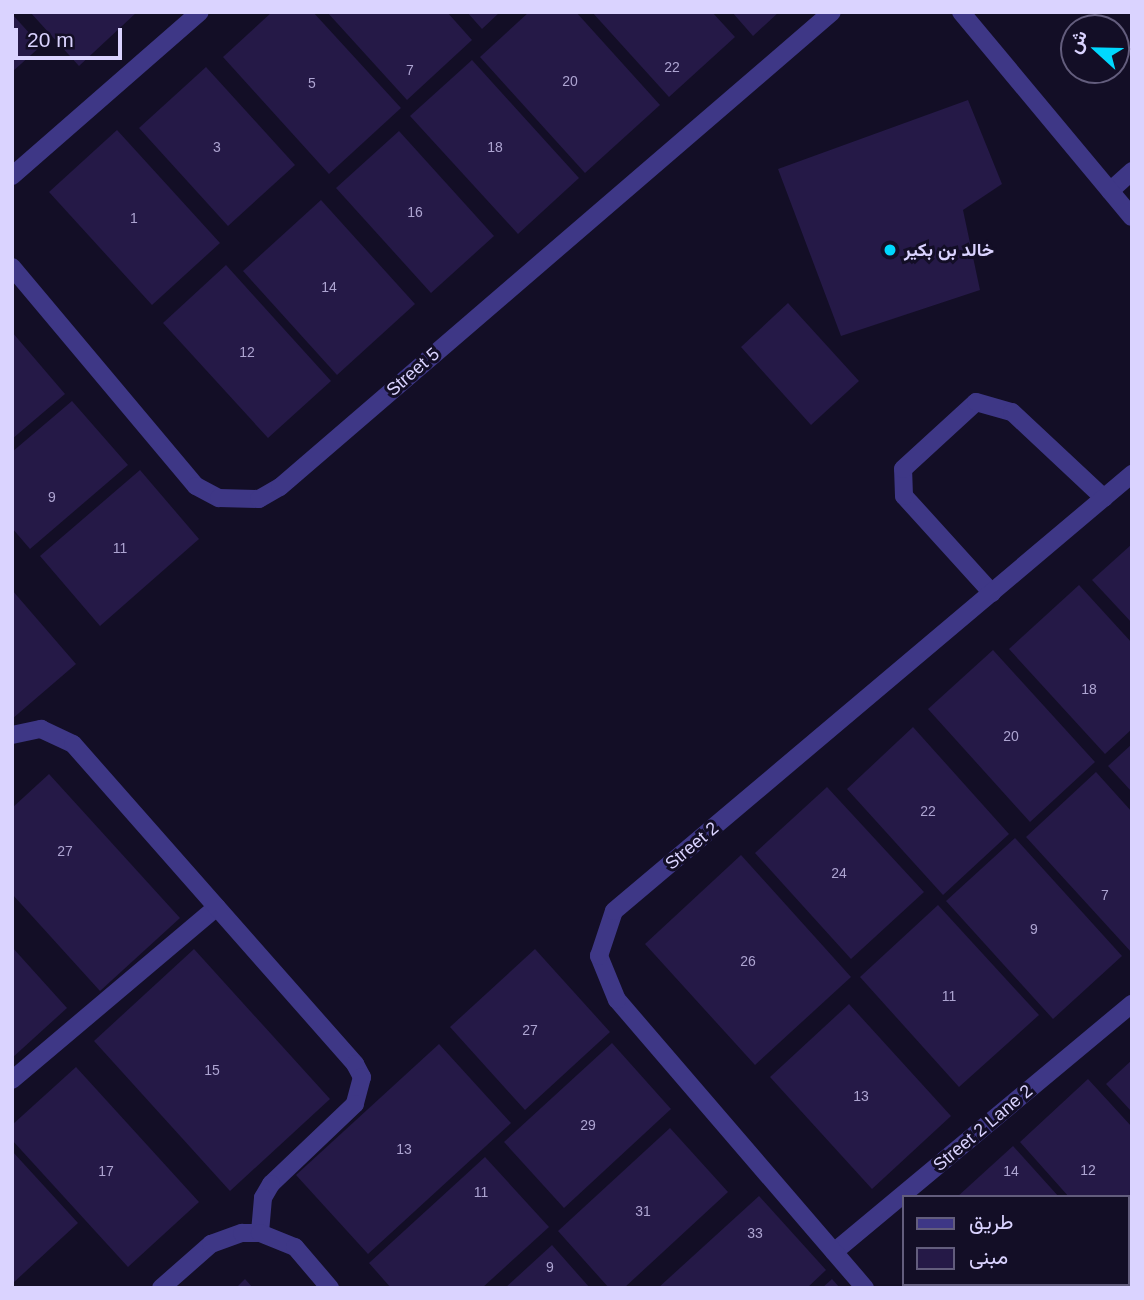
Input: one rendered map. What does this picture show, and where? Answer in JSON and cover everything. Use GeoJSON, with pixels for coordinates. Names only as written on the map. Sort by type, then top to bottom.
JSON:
{"type":"FeatureCollection","features":[{"type":"Feature","properties":{"kind":"street"},"geometry":{"type":"LineString","coordinates":[[12,176],[200,12]]}},
{"type":"Feature","properties":{"kind":"street","name":"Street 5"},"geometry":{"type":"LineString","coordinates":[[12,267],[196,486],[219,498],[259,499],[280,487],[832,12]]}},
{"type":"Feature","properties":{"kind":"street"},"geometry":{"type":"LineString","coordinates":[[961,12],[1132,217]]}},
{"type":"Feature","properties":{"kind":"street"},"geometry":{"type":"LineString","coordinates":[[1110,191],[1132,171]]}},
{"type":"Feature","properties":{"kind":"street"},"geometry":{"type":"LineString","coordinates":[[992,593],[904,496],[903,469],[976,402],[1012,412],[1104,498]]}},
{"type":"Feature","properties":{"kind":"street","name":"Street 2"},"geometry":{"type":"LineString","coordinates":[[864,1288],[617,1000],[599,956],[614,911],[1132,474]]}},
{"type":"Feature","properties":{"kind":"street"},"geometry":{"type":"LineString","coordinates":[[12,735],[41,729],[73,744],[355,1064],[362,1077],[355,1104],[271,1184],[263,1198],[260,1233]]}},
{"type":"Feature","properties":{"kind":"street"},"geometry":{"type":"LineString","coordinates":[[12,1080],[217,907]]}},
{"type":"Feature","properties":{"kind":"street","name":"Street 2 Lane 2"},"geometry":{"type":"LineString","coordinates":[[902,1195],[1132,1004]]}},
{"type":"Feature","properties":{"kind":"street","name":"Street 2 Lane 2"},"geometry":{"type":"LineString","coordinates":[[834,1252],[902,1195]]}},
{"type":"Feature","properties":{"kind":"street"},"geometry":{"type":"LineString","coordinates":[[161,1288],[211,1244],[242,1233],[260,1233],[295,1247],[330,1288]]}},
{"type":"Feature","properties":{"kind":"building"},"geometry":{"type":"Polygon","coordinates":[[[30,12],[137,12],[79,66],[30,12]]]}},
{"type":"Feature","properties":{"kind":"building"},"geometry":{"type":"Polygon","coordinates":[[[272,12],[313,12],[401,108],[329,174],[223,57],[272,12]]]}},
{"type":"Feature","properties":{"kind":"building"},"geometry":{"type":"Polygon","coordinates":[[[327,12],[447,12],[472,40],[407,100],[327,12]]]}},
{"type":"Feature","properties":{"kind":"building"},"geometry":{"type":"Polygon","coordinates":[[[467,12],[500,12],[482,29],[467,12]]]}},
{"type":"Feature","properties":{"kind":"building"},"geometry":{"type":"Polygon","coordinates":[[[529,12],[576,12],[660,105],[585,173],[480,57],[529,12]]]}},
{"type":"Feature","properties":{"kind":"building"},"geometry":{"type":"Polygon","coordinates":[[[592,12],[712,12],[735,37],[669,97],[592,12]]]}},
{"type":"Feature","properties":{"kind":"building"},"geometry":{"type":"Polygon","coordinates":[[[732,12],[779,12],[753,36],[732,12]]]}},
{"type":"Feature","properties":{"kind":"building"},"geometry":{"type":"Polygon","coordinates":[[[12,14],[41,46],[12,72],[12,14]]]}},
{"type":"Feature","properties":{"kind":"building"},"geometry":{"type":"Polygon","coordinates":[[[472,60],[579,178],[518,234],[410,116],[472,60]]]}},
{"type":"Feature","properties":{"kind":"building"},"geometry":{"type":"Polygon","coordinates":[[[206,67],[295,165],[228,226],[139,128],[206,67]]]}},
{"type":"Feature","properties":{"kind":"building","name":"خالد بن بكير"},"geometry":{"type":"Polygon","coordinates":[[[968,100],[1002,184],[963,210],[980,290],[841,336],[778,169],[968,100]]]}},
{"type":"Feature","properties":{"kind":"building"},"geometry":{"type":"Polygon","coordinates":[[[117,130],[220,243],[152,305],[49,192],[117,130]]]}},
{"type":"Feature","properties":{"kind":"building"},"geometry":{"type":"Polygon","coordinates":[[[399,131],[494,236],[431,293],[336,188],[399,131]]]}},
{"type":"Feature","properties":{"kind":"building"},"geometry":{"type":"Polygon","coordinates":[[[321,200],[415,304],[337,375],[243,271],[321,200]]]}},
{"type":"Feature","properties":{"kind":"building"},"geometry":{"type":"Polygon","coordinates":[[[226,265],[331,381],[268,438],[163,323],[226,265]]]}},
{"type":"Feature","properties":{"kind":"building"},"geometry":{"type":"Polygon","coordinates":[[[788,303],[859,381],[811,425],[741,347],[788,303]]]}},
{"type":"Feature","properties":{"kind":"building"},"geometry":{"type":"Polygon","coordinates":[[[12,332],[65,394],[12,439],[12,332]]]}},
{"type":"Feature","properties":{"kind":"building"},"geometry":{"type":"Polygon","coordinates":[[[72,401],[128,465],[30,549],[12,528],[12,452],[72,401]]]}},
{"type":"Feature","properties":{"kind":"building"},"geometry":{"type":"Polygon","coordinates":[[[140,470],[199,539],[100,626],[40,556],[140,470]]]}},
{"type":"Feature","properties":{"kind":"building"},"geometry":{"type":"Polygon","coordinates":[[[1132,544],[1132,623],[1092,580],[1132,544]]]}},
{"type":"Feature","properties":{"kind":"building"},"geometry":{"type":"Polygon","coordinates":[[[1079,585],[1132,643],[1132,729],[1105,754],[1009,649],[1079,585]]]}},
{"type":"Feature","properties":{"kind":"building"},"geometry":{"type":"Polygon","coordinates":[[[12,590],[76,664],[12,719],[12,590]]]}},
{"type":"Feature","properties":{"kind":"building"},"geometry":{"type":"Polygon","coordinates":[[[993,650],[1095,762],[1030,822],[928,709],[993,650]]]}},
{"type":"Feature","properties":{"kind":"building"},"geometry":{"type":"Polygon","coordinates":[[[913,727],[1009,834],[943,895],[847,789],[913,727]]]}},
{"type":"Feature","properties":{"kind":"building"},"geometry":{"type":"Polygon","coordinates":[[[1132,744],[1132,792],[1108,766],[1132,744]]]}},
{"type":"Feature","properties":{"kind":"building"},"geometry":{"type":"Polygon","coordinates":[[[1096,772],[1132,812],[1132,953],[1026,837],[1096,772]]]}},
{"type":"Feature","properties":{"kind":"building"},"geometry":{"type":"Polygon","coordinates":[[[49,774],[180,918],[100,991],[12,894],[12,808],[49,774]]]}},
{"type":"Feature","properties":{"kind":"building"},"geometry":{"type":"Polygon","coordinates":[[[827,787],[924,892],[851,959],[755,853],[827,787]]]}},
{"type":"Feature","properties":{"kind":"building"},"geometry":{"type":"Polygon","coordinates":[[[1015,838],[1122,956],[1053,1019],[946,901],[1015,838]]]}},
{"type":"Feature","properties":{"kind":"building"},"geometry":{"type":"Polygon","coordinates":[[[741,855],[851,977],[755,1065],[645,944],[741,855]]]}},
{"type":"Feature","properties":{"kind":"building"},"geometry":{"type":"Polygon","coordinates":[[[938,905],[1039,1015],[959,1087],[860,977],[938,905]]]}},
{"type":"Feature","properties":{"kind":"building"},"geometry":{"type":"Polygon","coordinates":[[[12,947],[67,1008],[12,1058],[12,947]]]}},
{"type":"Feature","properties":{"kind":"building"},"geometry":{"type":"Polygon","coordinates":[[[194,949],[330,1099],[230,1191],[94,1041],[194,949]]]}},
{"type":"Feature","properties":{"kind":"building"},"geometry":{"type":"Polygon","coordinates":[[[535,949],[610,1032],[525,1110],[450,1027],[535,949]]]}},
{"type":"Feature","properties":{"kind":"building"},"geometry":{"type":"Polygon","coordinates":[[[849,1004],[951,1116],[872,1189],[770,1077],[849,1004]]]}},
{"type":"Feature","properties":{"kind":"building"},"geometry":{"type":"Polygon","coordinates":[[[612,1043],[671,1109],[564,1208],[504,1142],[612,1043]]]}},
{"type":"Feature","properties":{"kind":"building"},"geometry":{"type":"Polygon","coordinates":[[[439,1044],[511,1123],[368,1254],[296,1175],[439,1044]]]}},
{"type":"Feature","properties":{"kind":"building"},"geometry":{"type":"Polygon","coordinates":[[[1132,1060],[1132,1112],[1106,1084],[1132,1060]]]}},
{"type":"Feature","properties":{"kind":"building"},"geometry":{"type":"Polygon","coordinates":[[[76,1067],[199,1202],[128,1267],[12,1140],[12,1125],[76,1067]]]}},
{"type":"Feature","properties":{"kind":"building"},"geometry":{"type":"Polygon","coordinates":[[[1088,1079],[1132,1127],[1130,1195],[1067,1195],[1020,1142],[1088,1079]]]}},
{"type":"Feature","properties":{"kind":"building"},"geometry":{"type":"Polygon","coordinates":[[[670,1128],[728,1192],[624,1288],[609,1288],[558,1231],[670,1128]]]}},
{"type":"Feature","properties":{"kind":"building"},"geometry":{"type":"Polygon","coordinates":[[[1013,1146],[1057,1195],[959,1195],[1013,1146]]]}},
{"type":"Feature","properties":{"kind":"building"},"geometry":{"type":"Polygon","coordinates":[[[12,1151],[78,1223],[12,1284],[12,1151]]]}},
{"type":"Feature","properties":{"kind":"building"},"geometry":{"type":"Polygon","coordinates":[[[485,1157],[549,1227],[482,1288],[391,1288],[369,1263],[485,1157]]]}},
{"type":"Feature","properties":{"kind":"building"},"geometry":{"type":"Polygon","coordinates":[[[759,1196],[826,1270],[807,1288],[658,1288],[759,1196]]]}},
{"type":"Feature","properties":{"kind":"building"},"geometry":{"type":"Polygon","coordinates":[[[552,1245],[590,1288],[505,1288],[552,1245]]]}},
{"type":"Feature","properties":{"kind":"building"},"geometry":{"type":"Polygon","coordinates":[[[245,1279],[253,1288],[236,1288],[245,1279]]]}},
{"type":"Feature","properties":{"kind":"building"},"geometry":{"type":"Polygon","coordinates":[[[832,1279],[840,1288],[822,1288],[832,1279]]]}},
{"type":"Feature","properties":{"kind":"building"},"geometry":{"type":"Polygon","coordinates":[[[1130,1282],[1132,1288],[1097,1288],[1130,1286],[1130,1282]]]}},
{"type":"Feature","properties":{"kind":"building"},"geometry":{"type":"Polygon","coordinates":[[[1040,1286],[1091,1286],[1089,1288],[1040,1286]]]}},
{"type":"Feature","properties":{"kind":"place","name":"خالد بن بكير"},"geometry":{"type":"Point","coordinates":[890,250]}}]}
